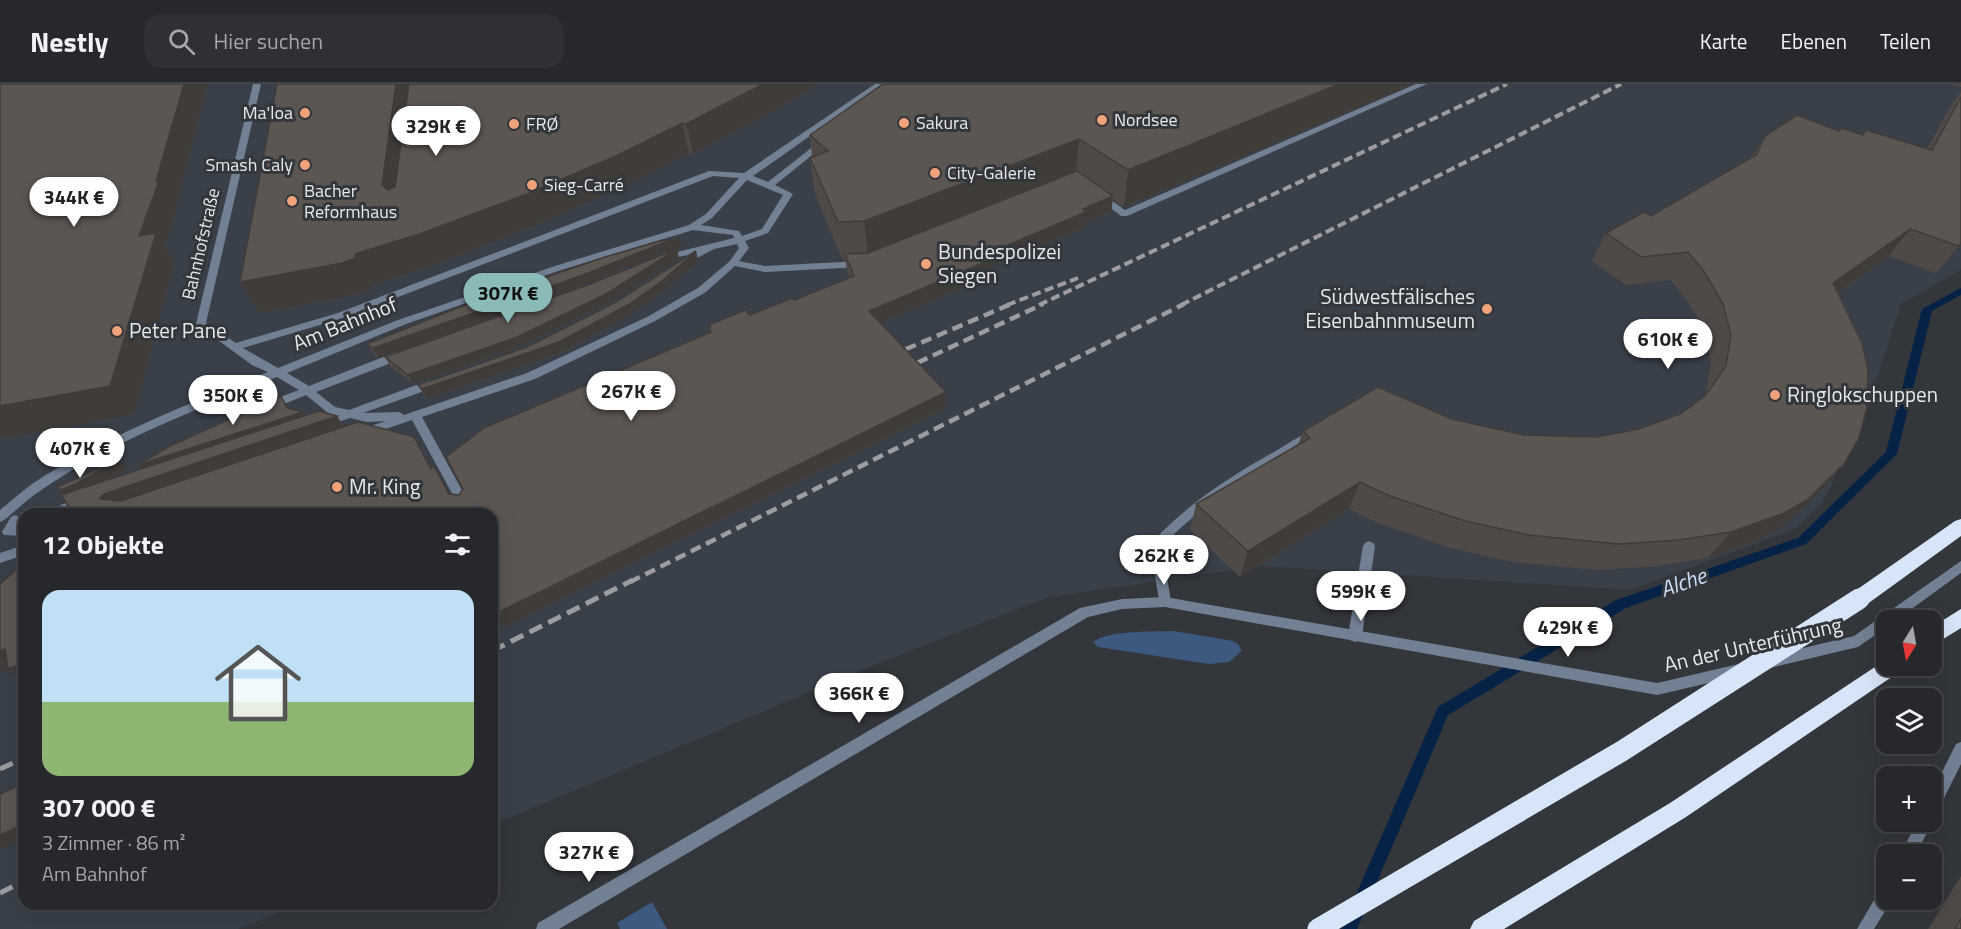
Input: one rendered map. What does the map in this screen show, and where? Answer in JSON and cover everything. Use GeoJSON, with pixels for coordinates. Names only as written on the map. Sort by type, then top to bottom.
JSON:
{"type":"FeatureCollection","features":[{"type":"Feature","properties":{"kind":"highway"},"geometry":{"type":"LineString","coordinates":[[1318,929],[1622,751],[1859,599],[1961,526]]}},
{"type":"Feature","properties":{"kind":"highway"},"geometry":{"type":"LineString","coordinates":[[1942,631],[1961,617]]}},
{"type":"Feature","properties":{"kind":"highway"},"geometry":{"type":"LineString","coordinates":[[1482,929],[1677,810],[1877,676]]}},
{"type":"Feature","properties":{"kind":"street","name":"Bahnhofstraße"},"geometry":{"type":"LineString","coordinates":[[257,84],[201,324],[305,390],[332,410],[350,414]]}},
{"type":"Feature","properties":{"kind":"street","name":"Am Bahnhof"},"geometry":{"type":"LineString","coordinates":[[0,517],[35,488],[99,450],[163,419],[402,322],[558,268],[692,227],[709,216],[746,176],[880,84]]}},
{"type":"Feature","properties":{"kind":"street"},"geometry":{"type":"LineString","coordinates":[[1086,187],[1125,214],[1423,84]]}},
{"type":"Feature","properties":{"kind":"street"},"geometry":{"type":"LineString","coordinates":[[769,186],[829,138]]}},
{"type":"Feature","properties":{"kind":"street"},"geometry":{"type":"LineString","coordinates":[[234,347],[342,315],[712,173],[746,176],[788,194],[765,231],[675,267]]}},
{"type":"Feature","properties":{"kind":"street","name":"Am Bahnhof"},"geometry":{"type":"LineString","coordinates":[[692,227],[736,233],[740,240]]}},
{"type":"Feature","properties":{"kind":"street"},"geometry":{"type":"LineString","coordinates":[[358,434],[531,376],[651,319],[702,290],[734,263],[744,248],[740,240]]}},
{"type":"Feature","properties":{"kind":"street"},"geometry":{"type":"LineString","coordinates":[[692,242],[713,250]]}},
{"type":"Feature","properties":{"kind":"street"},"geometry":{"type":"LineString","coordinates":[[649,264],[669,256],[713,250]]}},
{"type":"Feature","properties":{"kind":"street"},"geometry":{"type":"LineString","coordinates":[[734,263],[765,269],[868,263]]}},
{"type":"Feature","properties":{"kind":"street"},"geometry":{"type":"LineString","coordinates":[[259,410],[409,351]]}},
{"type":"Feature","properties":{"kind":"street"},"geometry":{"type":"LineString","coordinates":[[330,381],[342,364]]}},
{"type":"Feature","properties":{"kind":"street"},"geometry":{"type":"LineString","coordinates":[[312,428],[444,379]]}},
{"type":"Feature","properties":{"kind":"street"},"geometry":{"type":"LineString","coordinates":[[279,391],[294,395]]}},
{"type":"Feature","properties":{"kind":"street"},"geometry":{"type":"LineString","coordinates":[[402,395],[420,400]]}},
{"type":"Feature","properties":{"kind":"street"},"geometry":{"type":"LineString","coordinates":[[350,414],[368,418],[415,415]]}},
{"type":"Feature","properties":{"kind":"street"},"geometry":{"type":"LineString","coordinates":[[335,428],[350,414]]}},
{"type":"Feature","properties":{"kind":"street"},"geometry":{"type":"LineString","coordinates":[[415,415],[464,505]]}},
{"type":"Feature","properties":{"kind":"street"},"geometry":{"type":"LineString","coordinates":[[1165,602],[1156,545],[1173,525],[1241,476],[1320,431]]}},
{"type":"Feature","properties":{"kind":"street"},"geometry":{"type":"LineString","coordinates":[[65,508],[90,498]]}},
{"type":"Feature","properties":{"kind":"street"},"geometry":{"type":"LineString","coordinates":[[4,533],[18,523]]}},
{"type":"Feature","properties":{"kind":"street"},"geometry":{"type":"LineString","coordinates":[[1355,636],[1369,546]]}},
{"type":"Feature","properties":{"kind":"street"},"geometry":{"type":"LineString","coordinates":[[0,558],[18,552]]}},
{"type":"Feature","properties":{"kind":"street","name":"An der Unterführung"},"geometry":{"type":"LineString","coordinates":[[544,929],[1085,612],[1122,604],[1165,602],[1657,689],[1858,641],[1961,566]]}},
{"type":"Feature","properties":{"kind":"street"},"geometry":{"type":"LineString","coordinates":[[1942,787],[1961,749]]}},
{"type":"Feature","properties":{"kind":"street"},"geometry":{"type":"LineString","coordinates":[[1865,929],[1877,910]]}},
{"type":"Feature","properties":{"kind":"shaded area"},"geometry":{"type":"Polygon","coordinates":[[[0,84],[1961,84],[1961,270],[1901,304],[1866,411],[1823,503],[1793,530],[1630,590],[1262,566],[1049,597],[889,659],[498,822],[498,508],[18,508],[18,910],[286,910],[238,929],[0,929],[0,84]]]}},
{"type":"Feature","properties":{"kind":"shaded area"},"geometry":{"type":"Polygon","coordinates":[[[1173,631],[1233,641],[1242,651],[1229,662],[1209,664],[1098,647],[1093,642],[1109,635],[1173,631]]]}},
{"type":"Feature","properties":{"kind":"shaded area"},"geometry":{"type":"Polygon","coordinates":[[[652,902],[667,929],[620,929],[617,923],[652,902]]]}},
{"type":"Feature","properties":{"kind":"building"},"geometry":{"type":"Polygon","coordinates":[[[0,84],[184,84],[156,181],[159,181],[139,236],[156,233],[110,386],[0,406],[0,84]]]}},
{"type":"Feature","properties":{"kind":"building"},"geometry":{"type":"Polygon","coordinates":[[[277,84],[396,84],[382,185],[388,190],[395,187],[409,84],[763,84],[686,124],[682,123],[616,156],[527,194],[419,234],[355,254],[355,258],[342,263],[240,282],[277,84]]]}},
{"type":"Feature","properties":{"kind":"building","name":"City-Galerie"},"geometry":{"type":"Polygon","coordinates":[[[883,84],[1339,84],[1128,170],[1079,139],[864,221],[838,222],[810,158],[828,151],[810,135],[883,84]]]}},
{"type":"Feature","properties":{"kind":"building"},"geometry":{"type":"Polygon","coordinates":[[[1961,97],[1961,242],[1959,246],[1910,229],[1833,283],[1862,343],[1868,370],[1867,407],[1859,438],[1844,464],[1807,500],[1784,513],[1731,532],[1679,540],[1618,544],[1529,535],[1465,521],[1390,496],[1360,482],[1248,551],[1196,504],[1310,438],[1303,431],[1378,387],[1452,419],[1524,435],[1597,437],[1638,429],[1680,414],[1705,396],[1726,366],[1731,335],[1723,304],[1705,273],[1688,252],[1641,257],[1606,233],[1644,212],[1651,216],[1756,155],[1765,136],[1797,115],[1839,131],[1841,128],[1863,135],[1866,130],[1932,150],[1961,97]]]}},
{"type":"Feature","properties":{"kind":"building"},"geometry":{"type":"Polygon","coordinates":[[[1077,171],[1113,196],[1083,209],[1086,212],[977,258],[983,263],[869,311],[946,392],[498,613],[498,508],[69,508],[61,495],[319,411],[337,416],[104,494],[100,499],[121,501],[358,422],[414,437],[431,469],[434,466],[449,494],[459,495],[463,489],[446,457],[484,428],[711,332],[709,325],[745,310],[750,315],[854,276],[845,254],[868,253],[1077,171]]]}},
{"type":"Feature","properties":{"kind":"building"},"geometry":{"type":"Polygon","coordinates":[[[679,239],[373,348],[367,344],[470,303],[605,257],[660,241],[679,239]]]}},
{"type":"Feature","properties":{"kind":"building"},"geometry":{"type":"Polygon","coordinates":[[[677,249],[606,294],[517,337],[408,375],[385,357],[593,283],[677,249]]]}},
{"type":"Feature","properties":{"kind":"building"},"geometry":{"type":"Polygon","coordinates":[[[696,251],[662,281],[628,305],[559,342],[422,389],[418,385],[527,347],[616,302],[696,251]]]}},
{"type":"Feature","properties":{"kind":"building"},"geometry":{"type":"Polygon","coordinates":[[[281,396],[287,408],[303,412],[138,465],[170,446],[281,396]]]}},
{"type":"Feature","properties":{"kind":"building"},"geometry":{"type":"Polygon","coordinates":[[[118,460],[76,484],[60,490],[57,487],[118,460]]]}},
{"type":"Feature","properties":{"kind":"building"},"geometry":{"type":"Polygon","coordinates":[[[18,568],[18,665],[8,669],[5,649],[0,651],[0,584],[18,568]]]}},
{"type":"Feature","properties":{"kind":"building"},"geometry":{"type":"Polygon","coordinates":[[[18,786],[18,827],[0,835],[0,794],[18,786]]]}},
{"type":"Feature","properties":{"kind":"building"},"geometry":{"type":"Polygon","coordinates":[[[1961,918],[1961,929],[1955,929],[1961,918]]]}},
{"type":"Feature","properties":{"kind":"waterway","name":"Alche"},"geometry":{"type":"LineString","coordinates":[[1349,929],[1443,711],[1621,604],[1802,541],[1891,454],[1927,309],[1961,291]]}},
{"type":"Feature","properties":{"kind":"railway"},"geometry":{"type":"LineString","coordinates":[[1039,305],[1507,84]]}},
{"type":"Feature","properties":{"kind":"railway"},"geometry":{"type":"LineString","coordinates":[[1181,305],[1621,84]]}},
{"type":"Feature","properties":{"kind":"railway"},"geometry":{"type":"LineString","coordinates":[[1007,305],[1078,278]]}},
{"type":"Feature","properties":{"kind":"railway"},"geometry":{"type":"LineString","coordinates":[[890,356],[1011,304]]}},
{"type":"Feature","properties":{"kind":"railway"},"geometry":{"type":"LineString","coordinates":[[902,370],[1043,304]]}},
{"type":"Feature","properties":{"kind":"railway"},"geometry":{"type":"LineString","coordinates":[[630,582],[1184,304]]}},
{"type":"Feature","properties":{"kind":"railway"},"geometry":{"type":"LineString","coordinates":[[498,648],[633,580]]}},
{"type":"Feature","properties":{"kind":"railway"},"geometry":{"type":"LineString","coordinates":[[0,769],[18,761]]}},
{"type":"Feature","properties":{"kind":"railway"},"geometry":{"type":"LineString","coordinates":[[0,893],[18,884]]}},
{"type":"Feature","properties":{"kind":"place","name":"Ma'loa"},"geometry":{"type":"Point","coordinates":[305,113]}},
{"type":"Feature","properties":{"kind":"place","name":"Nordsee"},"geometry":{"type":"Point","coordinates":[1102,120]}},
{"type":"Feature","properties":{"kind":"place","name":"Sakura"},"geometry":{"type":"Point","coordinates":[904,123]}},
{"type":"Feature","properties":{"kind":"place","name":"FRØ"},"geometry":{"type":"Point","coordinates":[514,124]}},
{"type":"Feature","properties":{"kind":"place","name":"Smash Caly"},"geometry":{"type":"Point","coordinates":[305,165]}},
{"type":"Feature","properties":{"kind":"place","name":"City-Galerie"},"geometry":{"type":"Point","coordinates":[935,173]}},
{"type":"Feature","properties":{"kind":"place","name":"Sieg-Carré"},"geometry":{"type":"Point","coordinates":[532,185]}},
{"type":"Feature","properties":{"kind":"place","name":"Bacher Reformhaus"},"geometry":{"type":"Point","coordinates":[292,201]}},
{"type":"Feature","properties":{"kind":"place","name":"Bundespolizei Siegen"},"geometry":{"type":"Point","coordinates":[926,264]}},
{"type":"Feature","properties":{"kind":"place","name":"Südwestfälisches Eisenbahnmuseum"},"geometry":{"type":"Point","coordinates":[1487,309]}},
{"type":"Feature","properties":{"kind":"place","name":"Peter Pane"},"geometry":{"type":"Point","coordinates":[117,331]}},
{"type":"Feature","properties":{"kind":"place","name":"Ringlokschuppen"},"geometry":{"type":"Point","coordinates":[1775,395]}},
{"type":"Feature","properties":{"kind":"place","name":"Mr. King"},"geometry":{"type":"Point","coordinates":[337,487]}}]}
